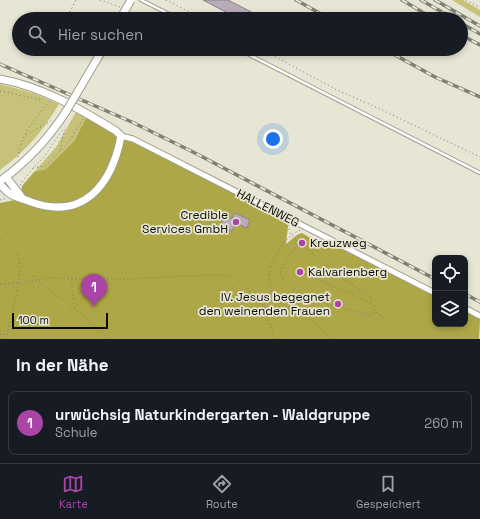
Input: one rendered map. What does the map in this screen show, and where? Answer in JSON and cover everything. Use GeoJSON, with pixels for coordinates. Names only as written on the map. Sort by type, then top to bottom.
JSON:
{"type":"FeatureCollection","features":[{"type":"Feature","properties":{"kind":"street"},"geometry":{"type":"LineString","coordinates":[[124,12],[131,0]]}},
{"type":"Feature","properties":{"kind":"street"},"geometry":{"type":"LineString","coordinates":[[2,181],[34,153],[52,133],[99,56]]}},
{"type":"Feature","properties":{"kind":"street"},"geometry":{"type":"LineString","coordinates":[[0,79],[24,85],[54,96],[86,112],[116,131],[121,136],[110,172],[103,184],[87,198],[76,204],[64,207],[50,206],[17,198],[6,192],[2,181]]}},
{"type":"Feature","properties":{"kind":"street","name":"HALLENWEG"},"geometry":{"type":"LineString","coordinates":[[121,136],[133,139],[432,291]]}},
{"type":"Feature","properties":{"kind":"street"},"geometry":{"type":"LineString","coordinates":[[2,181],[16,189],[23,199]]}},
{"type":"Feature","properties":{"kind":"street"},"geometry":{"type":"LineString","coordinates":[[468,310],[480,316]]}},
{"type":"Feature","properties":{"kind":"lane"},"geometry":{"type":"LineString","coordinates":[[141,0],[165,12]]}},
{"type":"Feature","properties":{"kind":"lane"},"geometry":{"type":"LineString","coordinates":[[252,56],[480,174]]}},
{"type":"Feature","properties":{"kind":"path"},"geometry":{"type":"LineString","coordinates":[[70,12],[76,0]]}},
{"type":"Feature","properties":{"kind":"path"},"geometry":{"type":"LineString","coordinates":[[166,0],[189,12]]}},
{"type":"Feature","properties":{"kind":"path"},"geometry":{"type":"LineString","coordinates":[[466,0],[480,8]]}},
{"type":"Feature","properties":{"kind":"path"},"geometry":{"type":"LineString","coordinates":[[274,56],[337,90],[392,114],[480,157]]}},
{"type":"Feature","properties":{"kind":"path"},"geometry":{"type":"LineString","coordinates":[[0,91],[39,100],[44,100],[47,98],[51,99],[36,117],[19,148],[18,158]]}},
{"type":"Feature","properties":{"kind":"path"},"geometry":{"type":"LineString","coordinates":[[33,168],[45,166],[60,151],[81,124],[86,112]]}},
{"type":"Feature","properties":{"kind":"path"},"geometry":{"type":"LineString","coordinates":[[26,135],[53,119]]}},
{"type":"Feature","properties":{"kind":"path"},"geometry":{"type":"LineString","coordinates":[[60,151],[65,126]]}},
{"type":"Feature","properties":{"kind":"path"},"geometry":{"type":"LineString","coordinates":[[16,189],[52,146]]}},
{"type":"Feature","properties":{"kind":"path"},"geometry":{"type":"LineString","coordinates":[[287,217],[291,235],[336,275],[371,297],[371,304]]}},
{"type":"Feature","properties":{"kind":"path"},"geometry":{"type":"LineString","coordinates":[[306,226],[291,235],[272,262],[270,271],[271,291],[286,307],[318,325],[330,339]]}},
{"type":"Feature","properties":{"kind":"path"},"geometry":{"type":"LineString","coordinates":[[0,239],[18,256],[19,262],[19,279],[6,339]]}},
{"type":"Feature","properties":{"kind":"path"},"geometry":{"type":"LineString","coordinates":[[299,242],[282,267],[280,275],[288,286],[303,295],[337,306],[370,315],[375,312]]}},
{"type":"Feature","properties":{"kind":"path"},"geometry":{"type":"LineString","coordinates":[[19,262],[37,280],[76,310],[109,339]]}},
{"type":"Feature","properties":{"kind":"path"},"geometry":{"type":"LineString","coordinates":[[303,273],[339,288],[371,304],[375,307],[375,312],[384,319]]}},
{"type":"Feature","properties":{"kind":"path"},"geometry":{"type":"LineString","coordinates":[[0,284],[37,280],[132,279],[223,275],[233,278],[243,284],[252,294],[260,298],[275,339]]}},
{"type":"Feature","properties":{"kind":"path"},"geometry":{"type":"LineString","coordinates":[[72,279],[72,293],[76,310]]}},
{"type":"Feature","properties":{"kind":"path"},"geometry":{"type":"LineString","coordinates":[[260,298],[271,291]]}},
{"type":"Feature","properties":{"kind":"path"},"geometry":{"type":"LineString","coordinates":[[0,334],[7,335]]}},
{"type":"Feature","properties":{"kind":"shaded area"},"geometry":{"type":"Polygon","coordinates":[[[452,0],[463,0],[480,10],[480,17],[452,0]]]}},
{"type":"Feature","properties":{"kind":"shaded area"},"geometry":{"type":"Polygon","coordinates":[[[0,84],[33,93],[59,104],[26,148],[0,170],[0,84]]]}},
{"type":"Feature","properties":{"kind":"shaded area"},"geometry":{"type":"Polygon","coordinates":[[[76,112],[87,116],[74,141],[46,169],[34,172],[56,147],[76,112]]]}},
{"type":"Feature","properties":{"kind":"shaded area"},"geometry":{"type":"Polygon","coordinates":[[[87,116],[285,221],[288,226],[286,244],[302,233],[321,244],[323,239],[432,294],[432,327],[468,327],[468,313],[480,319],[479,339],[0,339],[0,203],[20,199],[22,186],[34,172],[46,169],[74,141],[87,116]]]}},
{"type":"Feature","properties":{"kind":"building"},"geometry":{"type":"Polygon","coordinates":[[[203,0],[228,0],[251,12],[226,12],[203,0]]]}},
{"type":"Feature","properties":{"kind":"building","name":"Credible Services GmbH"},"geometry":{"type":"Polygon","coordinates":[[[235,213],[250,220],[247,228],[236,223],[232,231],[221,225],[226,215],[232,219],[235,213]]]}},
{"type":"Feature","properties":{"kind":"railway"},"geometry":{"type":"LineString","coordinates":[[296,0],[317,12]]}},
{"type":"Feature","properties":{"kind":"railway"},"geometry":{"type":"LineString","coordinates":[[402,0],[422,12]]}},
{"type":"Feature","properties":{"kind":"railway"},"geometry":{"type":"LineString","coordinates":[[421,0],[442,12]]}},
{"type":"Feature","properties":{"kind":"railway"},"geometry":{"type":"LineString","coordinates":[[435,0],[456,12]]}},
{"type":"Feature","properties":{"kind":"railway"},"geometry":{"type":"LineString","coordinates":[[468,19],[480,26]]}},
{"type":"Feature","properties":{"kind":"railway"},"geometry":{"type":"LineString","coordinates":[[468,27],[480,34]]}},
{"type":"Feature","properties":{"kind":"railway"},"geometry":{"type":"LineString","coordinates":[[468,39],[480,45]]}},
{"type":"Feature","properties":{"kind":"railway"},"geometry":{"type":"LineString","coordinates":[[397,56],[435,77],[480,97]]}},
{"type":"Feature","properties":{"kind":"railway"},"geometry":{"type":"LineString","coordinates":[[0,64],[134,123],[195,153],[432,277]]}},
{"type":"Feature","properties":{"kind":"railway"},"geometry":{"type":"LineString","coordinates":[[468,296],[480,302]]}},
{"type":"Feature","properties":{"kind":"place","name":"Credible Services GmbH"},"geometry":{"type":"Point","coordinates":[236,222]}},
{"type":"Feature","properties":{"kind":"place","name":"Kreuzweg"},"geometry":{"type":"Point","coordinates":[302,243]}},
{"type":"Feature","properties":{"kind":"place","name":"Kalvarienberg"},"geometry":{"type":"Point","coordinates":[300,272]}},
{"type":"Feature","properties":{"kind":"place","name":"IV. Jesus begegnet den weinenden Frauen"},"geometry":{"type":"Point","coordinates":[338,304]}},
{"type":"Feature","properties":{"kind":"place","name":"urwüchsig Naturkindergarten - Waldgruppe"},"geometry":{"type":"Point","coordinates":[94,307]}}]}
